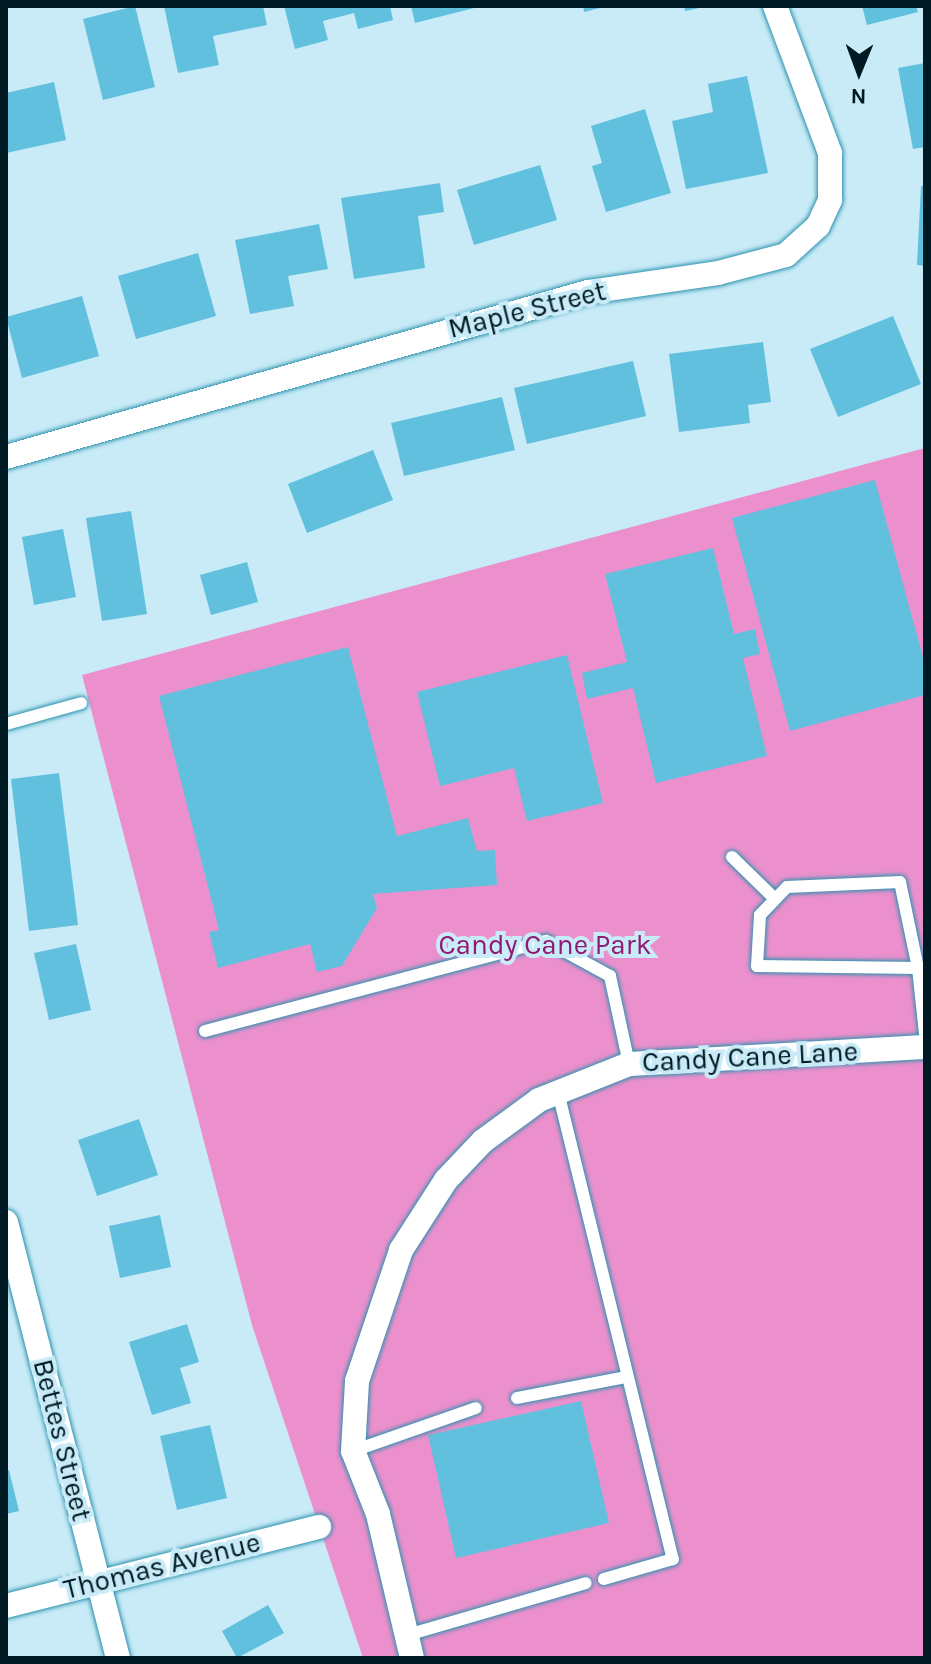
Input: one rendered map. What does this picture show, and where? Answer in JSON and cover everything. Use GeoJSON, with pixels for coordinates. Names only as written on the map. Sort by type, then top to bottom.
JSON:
{"type":"FeatureCollection","features":[{"type":"Feature","properties":{"kind":"street","name":"Maple Street"},"geometry":{"type":"LineString","coordinates":[[6,457],[588,292],[718,273],[786,255],[818,226],[830,200],[830,153],[775,6]]}},
{"type":"Feature","properties":{"kind":"street","name":"Candy Cane Lane"},"geometry":{"type":"LineString","coordinates":[[409,1646],[378,1514],[353,1451],[357,1381],[401,1250],[446,1180],[483,1141],[558,1092],[629,1064],[925,1047]]}},
{"type":"Feature","properties":{"kind":"street","name":"Bettes Street"},"geometry":{"type":"LineString","coordinates":[[6,1222],[118,1658]]}},
{"type":"Feature","properties":{"kind":"street","name":"Thomas Avenue"},"geometry":{"type":"LineString","coordinates":[[6,1606],[319,1527]]}},
{"type":"Feature","properties":{"kind":"lane"},"geometry":{"type":"LineString","coordinates":[[6,724],[81,703]]}},
{"type":"Feature","properties":{"kind":"lane"},"geometry":{"type":"LineString","coordinates":[[732,857],[775,899]]}},
{"type":"Feature","properties":{"kind":"lane"},"geometry":{"type":"LineString","coordinates":[[918,968],[757,966],[760,915],[787,887],[900,882],[918,968],[925,1034]]}},
{"type":"Feature","properties":{"kind":"lane"},"geometry":{"type":"LineString","coordinates":[[205,1031],[546,941],[610,976],[629,1064]]}},
{"type":"Feature","properties":{"kind":"lane"},"geometry":{"type":"LineString","coordinates":[[558,1092],[673,1559],[604,1579]]}},
{"type":"Feature","properties":{"kind":"lane"},"geometry":{"type":"LineString","coordinates":[[517,1398],[626,1377]]}},
{"type":"Feature","properties":{"kind":"lane"},"geometry":{"type":"LineString","coordinates":[[353,1451],[476,1408]]}},
{"type":"Feature","properties":{"kind":"lane"},"geometry":{"type":"LineString","coordinates":[[409,1646],[586,1583]]}},
{"type":"Feature","properties":{"kind":"green space","name":"Candy Cane Park"},"geometry":{"type":"Polygon","coordinates":[[[925,448],[925,1658],[363,1658],[252,1325],[82,675],[925,448]]]}},
{"type":"Feature","properties":{"kind":"building"},"geometry":{"type":"Polygon","coordinates":[[[135,6],[155,87],[103,100],[83,19],[135,6]]]}},
{"type":"Feature","properties":{"kind":"building"},"geometry":{"type":"Polygon","coordinates":[[[164,6],[263,6],[267,25],[213,36],[219,65],[178,73],[164,6]]]}},
{"type":"Feature","properties":{"kind":"building"},"geometry":{"type":"Polygon","coordinates":[[[284,6],[390,6],[393,20],[358,29],[354,13],[323,21],[328,40],[295,49],[284,6]]]}},
{"type":"Feature","properties":{"kind":"building"},"geometry":{"type":"Polygon","coordinates":[[[411,6],[478,6],[478,7],[415,23],[411,6]]]}},
{"type":"Feature","properties":{"kind":"building"},"geometry":{"type":"Polygon","coordinates":[[[583,6],[604,6],[604,7],[584,12],[583,6]]]}},
{"type":"Feature","properties":{"kind":"building"},"geometry":{"type":"Polygon","coordinates":[[[684,6],[704,6],[704,7],[685,11],[684,6]]]}},
{"type":"Feature","properties":{"kind":"building"},"geometry":{"type":"Polygon","coordinates":[[[862,6],[916,6],[918,12],[867,25],[862,6]]]}},
{"type":"Feature","properties":{"kind":"building"},"geometry":{"type":"Polygon","coordinates":[[[925,63],[925,147],[913,149],[898,68],[925,63]]]}},
{"type":"Feature","properties":{"kind":"building"},"geometry":{"type":"Polygon","coordinates":[[[747,76],[768,173],[686,189],[672,121],[713,112],[708,84],[747,76]]]}},
{"type":"Feature","properties":{"kind":"building"},"geometry":{"type":"Polygon","coordinates":[[[54,82],[66,140],[6,153],[6,93],[54,82]]]}},
{"type":"Feature","properties":{"kind":"building"},"geometry":{"type":"Polygon","coordinates":[[[645,109],[671,193],[606,212],[592,166],[602,163],[591,126],[645,109]]]}},
{"type":"Feature","properties":{"kind":"building"},"geometry":{"type":"Polygon","coordinates":[[[540,165],[557,220],[474,245],[457,190],[540,165]]]}},
{"type":"Feature","properties":{"kind":"building"},"geometry":{"type":"Polygon","coordinates":[[[440,183],[444,212],[418,216],[425,268],[354,279],[341,198],[440,183]]]}},
{"type":"Feature","properties":{"kind":"building"},"geometry":{"type":"Polygon","coordinates":[[[921,186],[925,186],[925,266],[917,265],[921,186]]]}},
{"type":"Feature","properties":{"kind":"building"},"geometry":{"type":"Polygon","coordinates":[[[319,224],[328,269],[288,276],[294,306],[250,314],[235,240],[319,224]]]}},
{"type":"Feature","properties":{"kind":"building"},"geometry":{"type":"Polygon","coordinates":[[[198,253],[216,316],[136,339],[118,276],[198,253]]]}},
{"type":"Feature","properties":{"kind":"building"},"geometry":{"type":"Polygon","coordinates":[[[82,296],[99,356],[22,378],[6,317],[82,296]]]}},
{"type":"Feature","properties":{"kind":"building"},"geometry":{"type":"Polygon","coordinates":[[[893,316],[921,384],[838,417],[810,349],[893,316]]]}},
{"type":"Feature","properties":{"kind":"building"},"geometry":{"type":"Polygon","coordinates":[[[763,342],[771,402],[748,405],[750,423],[679,432],[669,354],[763,342]]]}},
{"type":"Feature","properties":{"kind":"building"},"geometry":{"type":"Polygon","coordinates":[[[633,361],[646,416],[527,444],[514,388],[633,361]]]}},
{"type":"Feature","properties":{"kind":"building"},"geometry":{"type":"Polygon","coordinates":[[[502,397],[515,450],[404,476],[391,423],[502,397]]]}},
{"type":"Feature","properties":{"kind":"building"},"geometry":{"type":"Polygon","coordinates":[[[373,450],[393,500],[307,533],[288,484],[373,450]]]}},
{"type":"Feature","properties":{"kind":"building"},"geometry":{"type":"Polygon","coordinates":[[[875,480],[925,665],[925,695],[790,731],[732,518],[875,480]]]}},
{"type":"Feature","properties":{"kind":"building"},"geometry":{"type":"Polygon","coordinates":[[[131,511],[147,614],[102,621],[86,518],[131,511]]]}},
{"type":"Feature","properties":{"kind":"building"},"geometry":{"type":"Polygon","coordinates":[[[63,529],[76,597],[34,605],[22,537],[63,529]]]}},
{"type":"Feature","properties":{"kind":"building"},"geometry":{"type":"Polygon","coordinates":[[[713,548],[734,634],[755,629],[760,654],[743,658],[767,756],[656,783],[633,688],[587,699],[582,673],[627,662],[605,574],[713,548]]]}},
{"type":"Feature","properties":{"kind":"building"},"geometry":{"type":"Polygon","coordinates":[[[247,562],[258,602],[211,615],[200,575],[247,562]]]}},
{"type":"Feature","properties":{"kind":"building"},"geometry":{"type":"Polygon","coordinates":[[[348,647],[397,836],[468,818],[477,851],[495,850],[497,885],[373,894],[377,908],[342,966],[317,972],[310,944],[218,968],[209,932],[219,930],[159,696],[348,647]]]}},
{"type":"Feature","properties":{"kind":"building"},"geometry":{"type":"Polygon","coordinates":[[[567,655],[603,803],[527,821],[514,768],[440,786],[417,692],[567,655]]]}},
{"type":"Feature","properties":{"kind":"building"},"geometry":{"type":"Polygon","coordinates":[[[59,773],[78,925],[29,931],[11,779],[59,773]]]}},
{"type":"Feature","properties":{"kind":"building"},"geometry":{"type":"Polygon","coordinates":[[[76,944],[91,1010],[49,1020],[34,953],[76,944]]]}},
{"type":"Feature","properties":{"kind":"building"},"geometry":{"type":"Polygon","coordinates":[[[139,1119],[158,1175],[97,1196],[78,1140],[139,1119]]]}},
{"type":"Feature","properties":{"kind":"building"},"geometry":{"type":"Polygon","coordinates":[[[160,1215],[171,1267],[120,1278],[109,1226],[160,1215]]]}},
{"type":"Feature","properties":{"kind":"building"},"geometry":{"type":"Polygon","coordinates":[[[187,1324],[199,1362],[180,1368],[191,1403],[152,1415],[129,1342],[187,1324]]]}},
{"type":"Feature","properties":{"kind":"building"},"geometry":{"type":"Polygon","coordinates":[[[581,1401],[609,1523],[456,1558],[428,1435],[581,1401]]]}},
{"type":"Feature","properties":{"kind":"building"},"geometry":{"type":"Polygon","coordinates":[[[210,1425],[227,1498],[177,1510],[160,1436],[210,1425]]]}},
{"type":"Feature","properties":{"kind":"building"},"geometry":{"type":"Polygon","coordinates":[[[9,1470],[19,1511],[6,1514],[6,1471],[9,1470]]]}},
{"type":"Feature","properties":{"kind":"building"},"geometry":{"type":"Polygon","coordinates":[[[268,1605],[284,1633],[237,1658],[222,1631],[268,1605]]]}}]}
